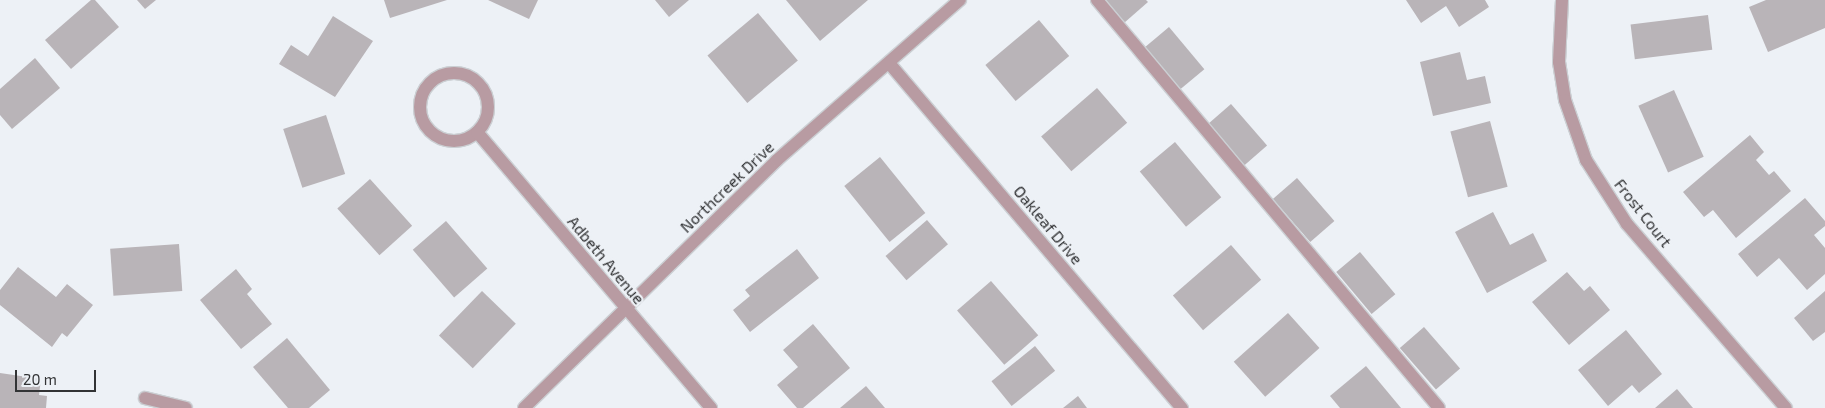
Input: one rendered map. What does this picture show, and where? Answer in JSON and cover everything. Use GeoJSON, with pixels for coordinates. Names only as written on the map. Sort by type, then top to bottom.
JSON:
{"type":"FeatureCollection","features":[{"type":"Feature","properties":{"kind":"street","name":"Northcreek Drive"},"geometry":{"type":"LineString","coordinates":[[524,408],[777,160],[960,0]]}},
{"type":"Feature","properties":{"kind":"street"},"geometry":{"type":"LineString","coordinates":[[1097,0],[1439,408]]}},
{"type":"Feature","properties":{"kind":"street","name":"Frost Court"},"geometry":{"type":"LineString","coordinates":[[1562,0],[1559,62],[1565,100],[1586,160],[1628,224],[1786,408]]}},
{"type":"Feature","properties":{"kind":"street","name":"Oakleaf Drive"},"geometry":{"type":"LineString","coordinates":[[889,63],[1182,408]]}},
{"type":"Feature","properties":{"kind":"street"},"geometry":{"type":"LineString","coordinates":[[456,72],[477,80],[485,90],[488,112],[477,132],[457,141],[446,140],[427,129],[422,119],[420,102],[426,86],[434,78],[456,72]]}},
{"type":"Feature","properties":{"kind":"street","name":"Adbeth Avenue"},"geometry":{"type":"LineString","coordinates":[[477,132],[711,408]]}},
{"type":"Feature","properties":{"kind":"street"},"geometry":{"type":"LineString","coordinates":[[145,398],[186,408]]}},
{"type":"Feature","properties":{"kind":"building"},"geometry":{"type":"Polygon","coordinates":[[[91,0],[95,0],[119,27],[71,69],[45,40],[91,0]]]}},
{"type":"Feature","properties":{"kind":"building"},"geometry":{"type":"Polygon","coordinates":[[[137,0],[156,0],[145,9],[137,0]]]}},
{"type":"Feature","properties":{"kind":"building"},"geometry":{"type":"Polygon","coordinates":[[[384,0],[447,0],[390,18],[384,0]]]}},
{"type":"Feature","properties":{"kind":"building"},"geometry":{"type":"Polygon","coordinates":[[[488,0],[538,0],[529,19],[488,0]]]}},
{"type":"Feature","properties":{"kind":"building"},"geometry":{"type":"Polygon","coordinates":[[[655,0],[689,0],[669,17],[655,0]]]}},
{"type":"Feature","properties":{"kind":"building"},"geometry":{"type":"Polygon","coordinates":[[[786,0],[868,0],[820,41],[786,0]]]}},
{"type":"Feature","properties":{"kind":"building"},"geometry":{"type":"Polygon","coordinates":[[[1105,0],[1146,0],[1148,2],[1124,23],[1105,0]]]}},
{"type":"Feature","properties":{"kind":"building"},"geometry":{"type":"Polygon","coordinates":[[[1406,0],[1485,0],[1489,7],[1459,27],[1446,6],[1421,23],[1406,0]]]}},
{"type":"Feature","properties":{"kind":"building"},"geometry":{"type":"Polygon","coordinates":[[[1766,0],[1825,0],[1825,28],[1768,52],[1749,7],[1766,0]]]}},
{"type":"Feature","properties":{"kind":"building"},"geometry":{"type":"Polygon","coordinates":[[[758,13],[798,60],[747,103],[707,55],[758,13]]]}},
{"type":"Feature","properties":{"kind":"building"},"geometry":{"type":"Polygon","coordinates":[[[1708,15],[1712,50],[1635,59],[1631,25],[1708,15]]]}},
{"type":"Feature","properties":{"kind":"building"},"geometry":{"type":"Polygon","coordinates":[[[333,16],[373,41],[335,97],[279,64],[291,45],[308,56],[333,16]]]}},
{"type":"Feature","properties":{"kind":"building"},"geometry":{"type":"Polygon","coordinates":[[[1039,20],[1069,56],[1016,101],[985,65],[1039,20]]]}},
{"type":"Feature","properties":{"kind":"building"},"geometry":{"type":"Polygon","coordinates":[[[1169,27],[1204,69],[1179,90],[1144,48],[1169,27]]]}},
{"type":"Feature","properties":{"kind":"building"},"geometry":{"type":"Polygon","coordinates":[[[1460,52],[1467,80],[1485,76],[1491,103],[1433,116],[1420,62],[1460,52]]]}},
{"type":"Feature","properties":{"kind":"building"},"geometry":{"type":"Polygon","coordinates":[[[35,58],[60,88],[12,129],[0,115],[0,89],[35,58]]]}},
{"type":"Feature","properties":{"kind":"building"},"geometry":{"type":"Polygon","coordinates":[[[1097,88],[1127,123],[1071,171],[1041,137],[1097,88]]]}},
{"type":"Feature","properties":{"kind":"building"},"geometry":{"type":"Polygon","coordinates":[[[1674,90],[1704,157],[1668,173],[1638,106],[1674,90]]]}},
{"type":"Feature","properties":{"kind":"building"},"geometry":{"type":"Polygon","coordinates":[[[1231,104],[1267,146],[1244,165],[1208,124],[1231,104]]]}},
{"type":"Feature","properties":{"kind":"building"},"geometry":{"type":"Polygon","coordinates":[[[326,115],[345,174],[302,188],[283,129],[326,115]]]}},
{"type":"Feature","properties":{"kind":"building"},"geometry":{"type":"Polygon","coordinates":[[[1490,121],[1508,187],[1468,197],[1450,132],[1490,121]]]}},
{"type":"Feature","properties":{"kind":"building"},"geometry":{"type":"Polygon","coordinates":[[[1750,135],[1764,152],[1756,160],[1769,175],[1774,171],[1791,191],[1736,238],[1713,210],[1704,217],[1683,192],[1750,135]]]}},
{"type":"Feature","properties":{"kind":"building"},"geometry":{"type":"Polygon","coordinates":[[[1175,142],[1221,197],[1186,227],[1140,172],[1175,142]]]}},
{"type":"Feature","properties":{"kind":"building"},"geometry":{"type":"Polygon","coordinates":[[[880,157],[925,213],[890,242],[844,186],[880,157]]]}},
{"type":"Feature","properties":{"kind":"building"},"geometry":{"type":"Polygon","coordinates":[[[1297,178],[1334,221],[1310,242],[1273,199],[1297,178]]]}},
{"type":"Feature","properties":{"kind":"building"},"geometry":{"type":"Polygon","coordinates":[[[370,179],[412,226],[379,255],[337,208],[370,179]]]}},
{"type":"Feature","properties":{"kind":"building"},"geometry":{"type":"Polygon","coordinates":[[[1805,198],[1825,221],[1825,226],[1814,235],[1825,248],[1825,274],[1807,290],[1779,258],[1757,277],[1738,254],[1805,198]]]}},
{"type":"Feature","properties":{"kind":"building"},"geometry":{"type":"Polygon","coordinates":[[[1493,212],[1510,245],[1533,233],[1547,261],[1487,293],[1455,232],[1493,212]]]}},
{"type":"Feature","properties":{"kind":"building"},"geometry":{"type":"Polygon","coordinates":[[[927,220],[948,244],[906,280],[885,256],[927,220]]]}},
{"type":"Feature","properties":{"kind":"building"},"geometry":{"type":"Polygon","coordinates":[[[446,221],[487,269],[454,297],[413,250],[446,221]]]}},
{"type":"Feature","properties":{"kind":"building"},"geometry":{"type":"Polygon","coordinates":[[[179,244],[182,291],[113,296],[110,249],[179,244]]]}},
{"type":"Feature","properties":{"kind":"building"},"geometry":{"type":"Polygon","coordinates":[[[1231,245],[1261,280],[1203,330],[1173,296],[1231,245]]]}},
{"type":"Feature","properties":{"kind":"building"},"geometry":{"type":"Polygon","coordinates":[[[797,249],[819,278],[750,332],[733,310],[750,296],[745,290],[797,249]]]}},
{"type":"Feature","properties":{"kind":"building"},"geometry":{"type":"Polygon","coordinates":[[[1360,252],[1395,294],[1372,314],[1336,272],[1360,252]]]}},
{"type":"Feature","properties":{"kind":"building"},"geometry":{"type":"Polygon","coordinates":[[[18,267],[56,297],[67,284],[93,305],[67,337],[62,333],[52,347],[0,305],[0,290],[18,267]]]}},
{"type":"Feature","properties":{"kind":"building"},"geometry":{"type":"Polygon","coordinates":[[[236,269],[252,289],[247,294],[272,324],[241,349],[200,300],[236,269]]]}},
{"type":"Feature","properties":{"kind":"building"},"geometry":{"type":"Polygon","coordinates":[[[1567,272],[1584,291],[1590,286],[1610,310],[1569,345],[1532,302],[1567,272]]]}},
{"type":"Feature","properties":{"kind":"building"},"geometry":{"type":"Polygon","coordinates":[[[991,281],[1038,335],[1004,365],[957,311],[991,281]]]}},
{"type":"Feature","properties":{"kind":"building"},"geometry":{"type":"Polygon","coordinates":[[[482,291],[516,324],[473,368],[439,336],[482,291]]]}},
{"type":"Feature","properties":{"kind":"building"},"geometry":{"type":"Polygon","coordinates":[[[1825,291],[1825,332],[1813,341],[1794,318],[1825,291]]]}},
{"type":"Feature","properties":{"kind":"building"},"geometry":{"type":"Polygon","coordinates":[[[1288,313],[1319,348],[1265,397],[1234,362],[1288,313]]]}},
{"type":"Feature","properties":{"kind":"building"},"geometry":{"type":"Polygon","coordinates":[[[813,324],[850,368],[803,408],[797,408],[777,385],[798,367],[783,350],[813,324]]]}},
{"type":"Feature","properties":{"kind":"building"},"geometry":{"type":"Polygon","coordinates":[[[1424,327],[1460,369],[1436,390],[1400,348],[1424,327]]]}},
{"type":"Feature","properties":{"kind":"building"},"geometry":{"type":"Polygon","coordinates":[[[1626,330],[1662,374],[1639,393],[1632,385],[1608,406],[1578,370],[1626,330]]]}},
{"type":"Feature","properties":{"kind":"building"},"geometry":{"type":"Polygon","coordinates":[[[287,338],[330,390],[309,408],[288,408],[253,367],[287,338]]]}},
{"type":"Feature","properties":{"kind":"building"},"geometry":{"type":"Polygon","coordinates":[[[1035,346],[1055,371],[1012,406],[991,381],[1035,346]]]}},
{"type":"Feature","properties":{"kind":"building"},"geometry":{"type":"Polygon","coordinates":[[[1366,366],[1401,408],[1340,408],[1330,396],[1366,366]]]}},
{"type":"Feature","properties":{"kind":"building"},"geometry":{"type":"Polygon","coordinates":[[[0,373],[41,379],[39,395],[47,396],[46,408],[0,408],[0,373]]]}},
{"type":"Feature","properties":{"kind":"building"},"geometry":{"type":"Polygon","coordinates":[[[866,386],[885,408],[840,408],[866,386]]]}},
{"type":"Feature","properties":{"kind":"building"},"geometry":{"type":"Polygon","coordinates":[[[1677,389],[1693,408],[1655,408],[1677,389]]]}},
{"type":"Feature","properties":{"kind":"building"},"geometry":{"type":"Polygon","coordinates":[[[1078,396],[1087,408],[1063,408],[1078,396]]]}}]}
